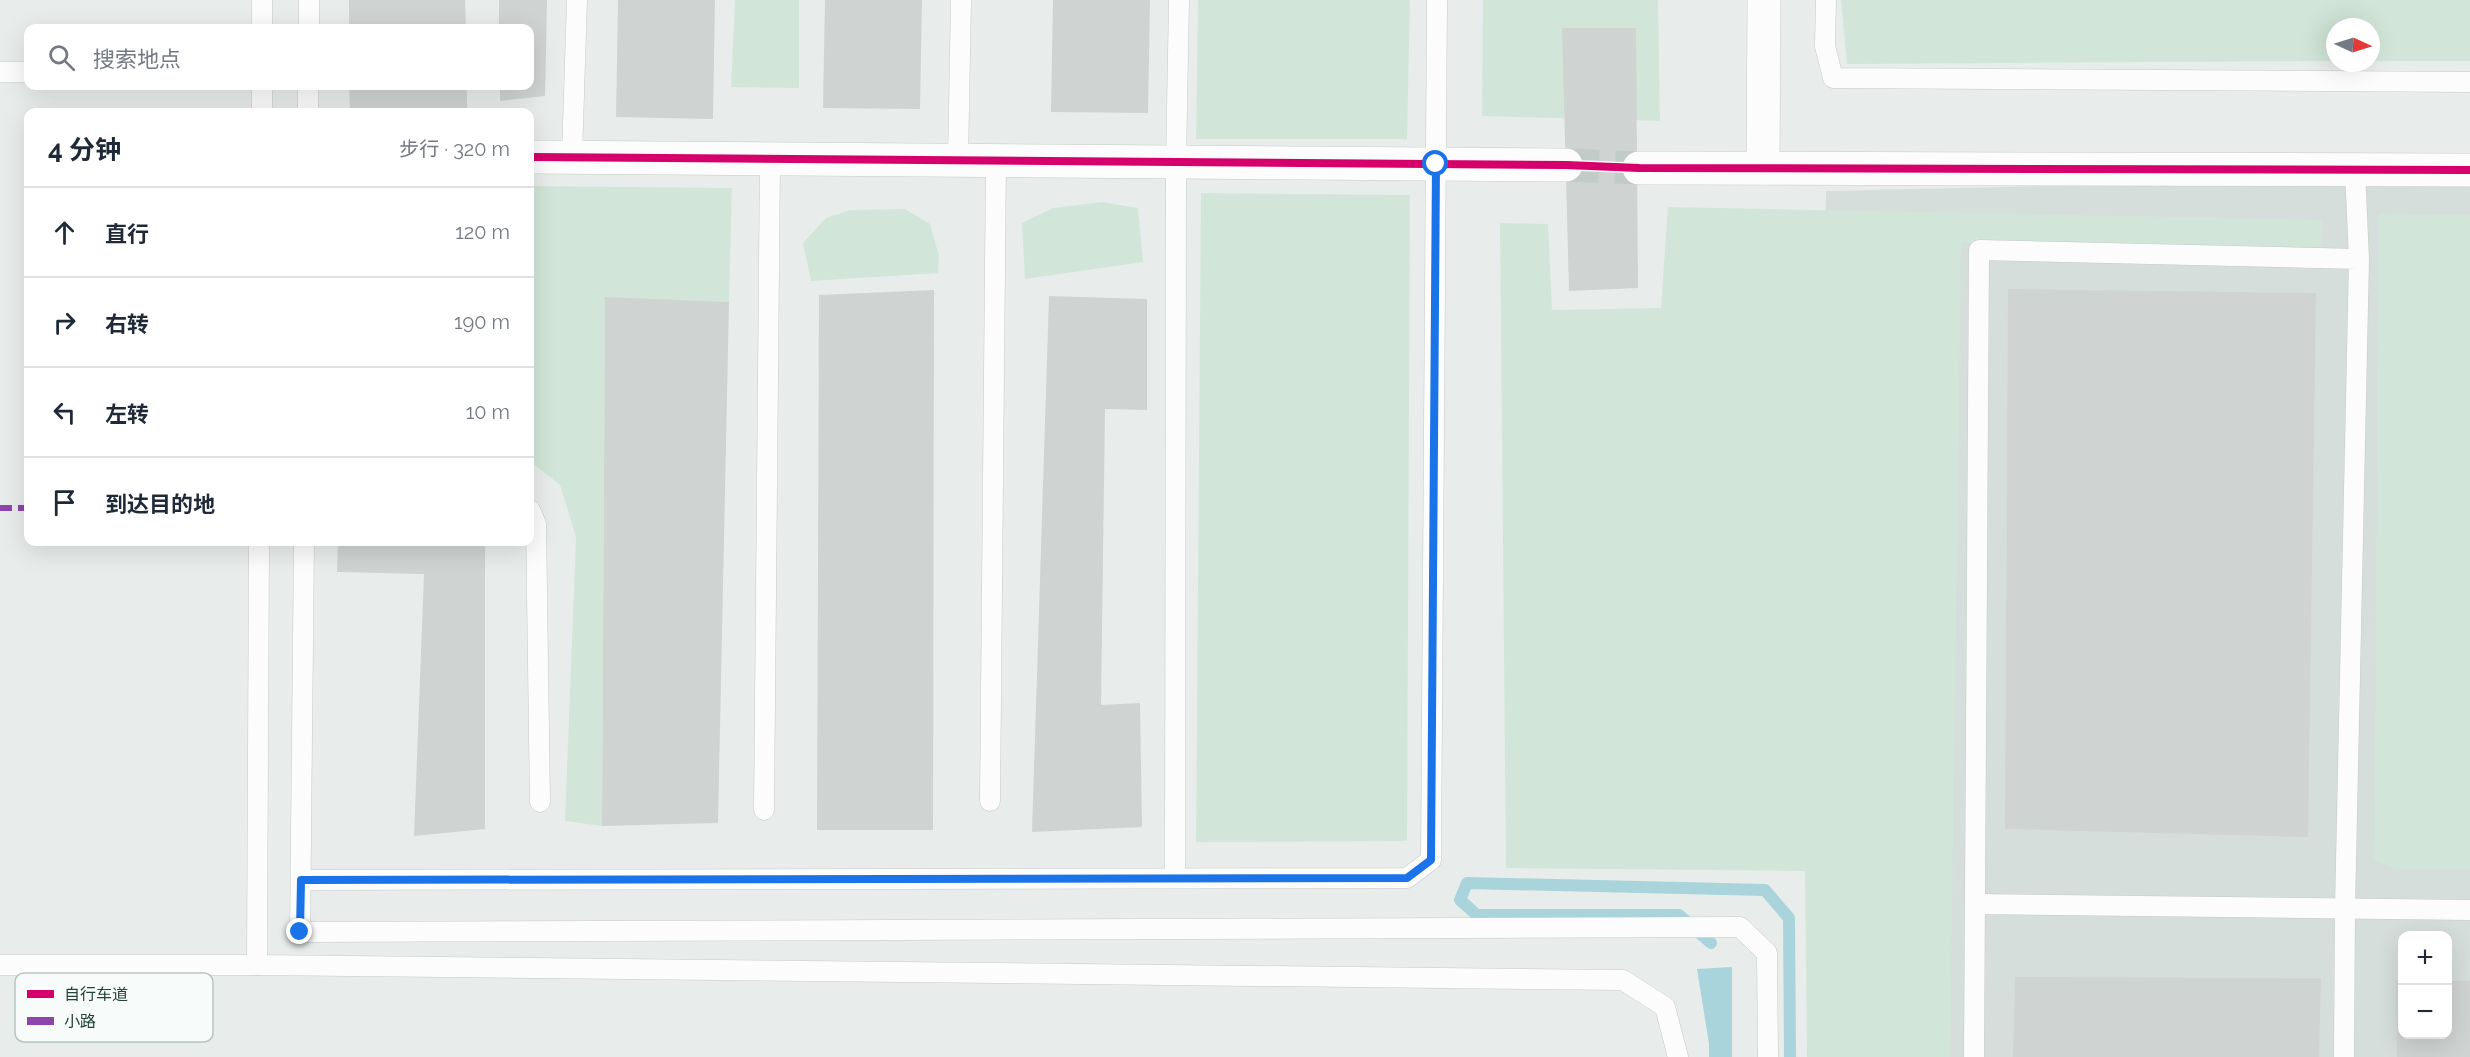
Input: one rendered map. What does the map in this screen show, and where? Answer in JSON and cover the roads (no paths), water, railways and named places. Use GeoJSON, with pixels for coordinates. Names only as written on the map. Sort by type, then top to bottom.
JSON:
{"type":"FeatureCollection","features":[{"type":"Feature","properties":{"kind":"street"},"geometry":{"type":"LineString","coordinates":[[1763,168],[1764,0]]}},
{"type":"Feature","properties":{"kind":"street"},"geometry":{"type":"LineString","coordinates":[[534,157],[1566,165]]}},
{"type":"Feature","properties":{"kind":"street"},"geometry":{"type":"LineString","coordinates":[[1639,168],[2470,170]]}},
{"type":"Feature","properties":{"kind":"lane"},"geometry":{"type":"LineString","coordinates":[[262,0],[262,24]]}},
{"type":"Feature","properties":{"kind":"lane"},"geometry":{"type":"LineString","coordinates":[[309,0],[309,24]]}},
{"type":"Feature","properties":{"kind":"lane"},"geometry":{"type":"LineString","coordinates":[[572,157],[577,0]]}},
{"type":"Feature","properties":{"kind":"lane"},"geometry":{"type":"LineString","coordinates":[[958,160],[961,0]]}},
{"type":"Feature","properties":{"kind":"lane"},"geometry":{"type":"LineString","coordinates":[[1175,878],[1176,162],[1179,0]]}},
{"type":"Feature","properties":{"kind":"lane"},"geometry":{"type":"LineString","coordinates":[[301,880],[1407,878],[1431,860],[1437,0]]}},
{"type":"Feature","properties":{"kind":"lane"},"geometry":{"type":"LineString","coordinates":[[1826,0],[1825,46],[1833,78],[2470,82]]}},
{"type":"Feature","properties":{"kind":"lane"},"geometry":{"type":"LineString","coordinates":[[0,72],[24,72]]}},
{"type":"Feature","properties":{"kind":"lane"},"geometry":{"type":"LineString","coordinates":[[262,90],[262,108]]}},
{"type":"Feature","properties":{"kind":"lane"},"geometry":{"type":"LineString","coordinates":[[308,90],[308,108]]}},
{"type":"Feature","properties":{"kind":"lane"},"geometry":{"type":"LineString","coordinates":[[764,810],[771,159]]}},
{"type":"Feature","properties":{"kind":"lane"},"geometry":{"type":"LineString","coordinates":[[990,801],[996,161]]}},
{"type":"Feature","properties":{"kind":"lane"},"geometry":{"type":"LineString","coordinates":[[2344,1057],[2345,908],[2359,259],[2355,170]]}},
{"type":"Feature","properties":{"kind":"lane"},"geometry":{"type":"LineString","coordinates":[[1974,1057],[1979,250],[2359,259]]}},
{"type":"Feature","properties":{"kind":"lane"},"geometry":{"type":"LineString","coordinates":[[534,519],[536,524],[540,802]]}},
{"type":"Feature","properties":{"kind":"lane"},"geometry":{"type":"LineString","coordinates":[[257,965],[259,546]]}},
{"type":"Feature","properties":{"kind":"lane"},"geometry":{"type":"LineString","coordinates":[[304,546],[300,932],[1740,927],[1767,953],[1768,1057]]}},
{"type":"Feature","properties":{"kind":"lane"},"geometry":{"type":"LineString","coordinates":[[1975,904],[2470,910]]}},
{"type":"Feature","properties":{"kind":"lane"},"geometry":{"type":"LineString","coordinates":[[0,964],[1623,980],[1665,1007],[1678,1057]]}},
{"type":"Feature","properties":{"kind":"water"},"geometry":{"type":"Polygon","coordinates":[[[1732,967],[1732,1057],[1709,1057],[1697,969],[1732,967]]]}},
{"type":"Feature","properties":{"kind":"waterway"},"geometry":{"type":"LineString","coordinates":[[1711,943],[1679,915],[1477,915],[1460,900],[1467,883],[1765,890],[1789,918],[1790,1057]]}},
{"type":"Feature","properties":{"kind":"tunnel"},"geometry":{"type":"LineString","coordinates":[[1566,165],[1639,168]]}}]}
